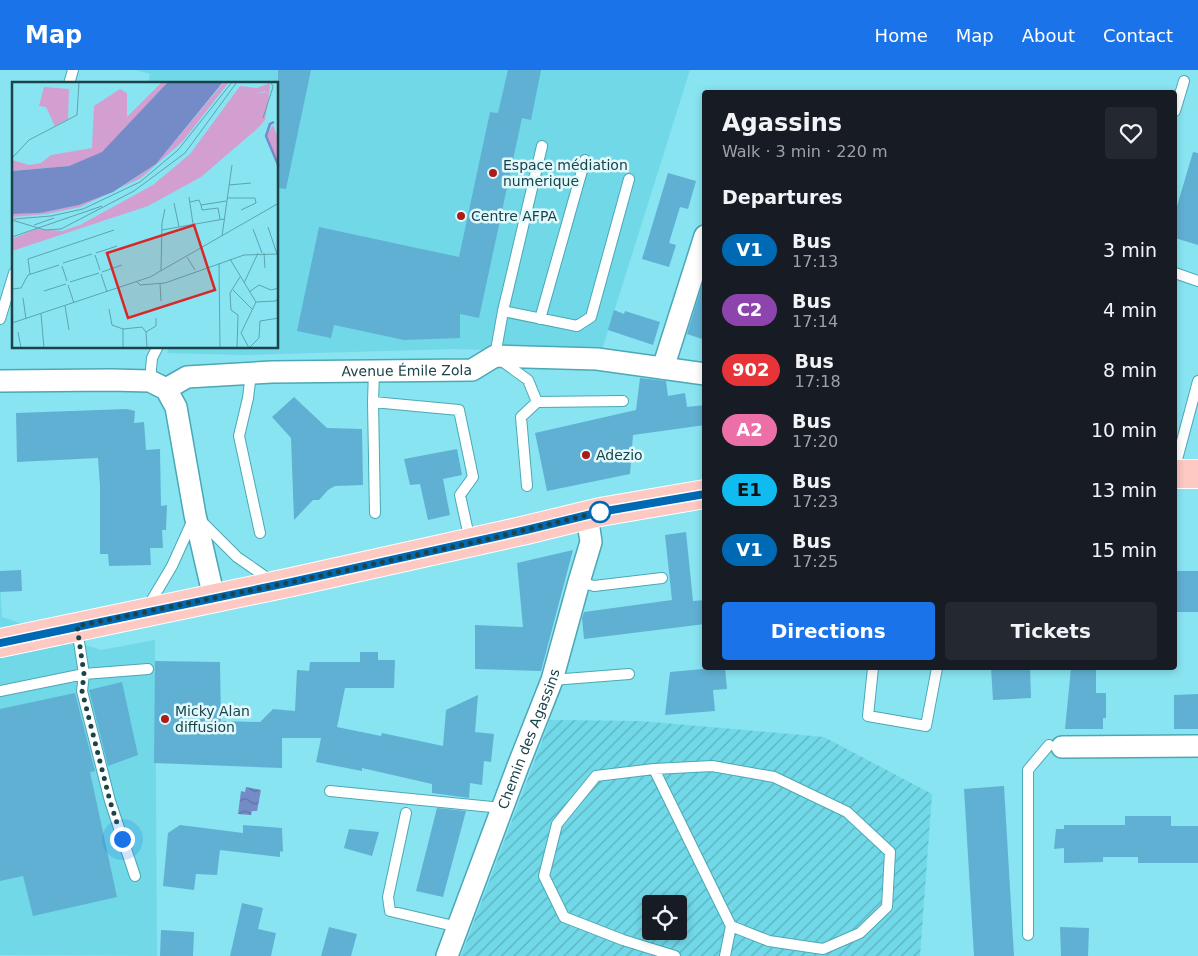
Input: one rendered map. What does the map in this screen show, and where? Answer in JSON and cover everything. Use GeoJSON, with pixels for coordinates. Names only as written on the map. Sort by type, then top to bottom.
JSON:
{"type":"FeatureCollection","features":[{"type":"Feature","properties":{"kind":"main road"},"geometry":{"type":"LineString","coordinates":[[1177,474],[1198,474]]}},
{"type":"Feature","properties":{"kind":"main road"},"geometry":{"type":"LineString","coordinates":[[0,643],[278,585],[587,515],[702,495]]}},
{"type":"Feature","properties":{"kind":"street"},"geometry":{"type":"LineString","coordinates":[[663,368],[702,245]]}},
{"type":"Feature","properties":{"kind":"street"},"geometry":{"type":"LineString","coordinates":[[494,356],[597,359],[702,374]]}},
{"type":"Feature","properties":{"kind":"street","name":"Avenue Émile Zola"},"geometry":{"type":"LineString","coordinates":[[158,385],[187,377],[251,373],[472,370],[494,356]]}},
{"type":"Feature","properties":{"kind":"street"},"geometry":{"type":"LineString","coordinates":[[0,382],[111,380],[158,385],[176,407],[195,515],[214,598]]}},
{"type":"Feature","properties":{"kind":"street","name":"Chemin des Agassins"},"geometry":{"type":"LineString","coordinates":[[447,956],[552,680],[592,542],[587,515]]}},
{"type":"Feature","properties":{"kind":"street"},"geometry":{"type":"LineString","coordinates":[[1056,746],[1198,746]]}},
{"type":"Feature","properties":{"kind":"lane"},"geometry":{"type":"LineString","coordinates":[[1177,105],[1184,81]]}},
{"type":"Feature","properties":{"kind":"lane"},"geometry":{"type":"LineString","coordinates":[[537,402],[528,380],[494,356],[542,146]]}},
{"type":"Feature","properties":{"kind":"lane"},"geometry":{"type":"LineString","coordinates":[[540,319],[585,160]]}},
{"type":"Feature","properties":{"kind":"lane"},"geometry":{"type":"LineString","coordinates":[[503,311],[577,326],[591,317],[629,178]]}},
{"type":"Feature","properties":{"kind":"lane"},"geometry":{"type":"LineString","coordinates":[[1177,274],[1198,281]]}},
{"type":"Feature","properties":{"kind":"lane"},"geometry":{"type":"LineString","coordinates":[[0,320],[12,280]]}},
{"type":"Feature","properties":{"kind":"lane"},"geometry":{"type":"LineString","coordinates":[[156,349],[152,358],[158,385]]}},
{"type":"Feature","properties":{"kind":"lane"},"geometry":{"type":"LineString","coordinates":[[374,370],[376,513]]}},
{"type":"Feature","properties":{"kind":"lane"},"geometry":{"type":"LineString","coordinates":[[251,373],[248,398],[239,436],[260,533]]}},
{"type":"Feature","properties":{"kind":"lane"},"geometry":{"type":"LineString","coordinates":[[1177,460],[1198,381]]}},
{"type":"Feature","properties":{"kind":"lane"},"geometry":{"type":"LineString","coordinates":[[526,486],[521,417],[537,402],[623,401]]}},
{"type":"Feature","properties":{"kind":"lane"},"geometry":{"type":"LineString","coordinates":[[373,402],[459,410],[473,477],[460,495],[470,543]]}},
{"type":"Feature","properties":{"kind":"lane"},"geometry":{"type":"LineString","coordinates":[[143,613],[172,566],[195,515],[237,557],[278,585]]}},
{"type":"Feature","properties":{"kind":"lane"},"geometry":{"type":"LineString","coordinates":[[579,582],[594,586],[662,578]]}},
{"type":"Feature","properties":{"kind":"lane"},"geometry":{"type":"LineString","coordinates":[[77,626],[84,674],[82,691],[110,801],[135,876]]}},
{"type":"Feature","properties":{"kind":"lane"},"geometry":{"type":"LineString","coordinates":[[0,691],[84,674],[148,669]]}},
{"type":"Feature","properties":{"kind":"lane"},"geometry":{"type":"LineString","coordinates":[[873,670],[868,716],[926,726],[937,670]]}},
{"type":"Feature","properties":{"kind":"lane"},"geometry":{"type":"LineString","coordinates":[[552,680],[629,674]]}},
{"type":"Feature","properties":{"kind":"lane"},"geometry":{"type":"LineString","coordinates":[[1028,935],[1028,770],[1056,746]]}},
{"type":"Feature","properties":{"kind":"lane"},"geometry":{"type":"LineString","coordinates":[[675,956],[623,940],[564,917],[544,876],[557,824],[596,776],[654,769],[712,766],[774,776],[847,812],[890,852],[887,907],[860,933],[824,949],[769,941],[731,926]]}},
{"type":"Feature","properties":{"kind":"lane"},"geometry":{"type":"LineString","coordinates":[[654,769],[731,926],[725,956]]}},
{"type":"Feature","properties":{"kind":"lane"},"geometry":{"type":"LineString","coordinates":[[330,791],[502,808]]}},
{"type":"Feature","properties":{"kind":"lane"},"geometry":{"type":"LineString","coordinates":[[406,813],[388,897],[390,910],[458,927]]}},
{"type":"Feature","properties":{"kind":"shaded area","name":"Centre AFPA"},"geometry":{"type":"Polygon","coordinates":[[[135,70],[690,70],[601,353],[454,349],[244,355],[167,353],[169,349],[279,349],[279,82],[148,82],[150,74],[135,70]]]}},
{"type":"Feature","properties":{"kind":"shaded area"},"geometry":{"type":"Polygon","coordinates":[[[0,580],[2,617],[101,650],[155,640],[157,956],[0,955],[0,580]]]}},
{"type":"Feature","properties":{"kind":"shaded area"},"geometry":{"type":"Polygon","coordinates":[[[550,720],[641,721],[824,737],[932,794],[920,956],[461,956],[550,720]]]}},
{"type":"Feature","properties":{"kind":"water"},"geometry":{"type":"Polygon","coordinates":[[[246,787],[261,790],[257,811],[252,811],[251,815],[238,814],[241,791],[245,792],[246,787]]]}},
{"type":"Feature","properties":{"kind":"building"},"geometry":{"type":"Polygon","coordinates":[[[278,70],[311,70],[286,189],[279,188],[278,70]]]}},
{"type":"Feature","properties":{"kind":"building","name":"Espace médiation numerique"},"geometry":{"type":"Polygon","coordinates":[[[508,70],[541,70],[531,120],[522,118],[479,318],[460,314],[460,338],[404,340],[334,325],[331,338],[297,331],[319,227],[459,257],[490,112],[498,113],[508,70]]]}},
{"type":"Feature","properties":{"kind":"building"},"geometry":{"type":"Polygon","coordinates":[[[1193,152],[1198,153],[1198,245],[1177,239],[1177,206],[1193,152]]]}},
{"type":"Feature","properties":{"kind":"building"},"geometry":{"type":"Polygon","coordinates":[[[668,173],[696,181],[688,209],[680,207],[669,243],[676,245],[669,267],[642,259],[668,173]]]}},
{"type":"Feature","properties":{"kind":"building"},"geometry":{"type":"Polygon","coordinates":[[[702,285],[702,339],[687,334],[702,285]]]}},
{"type":"Feature","properties":{"kind":"building"},"geometry":{"type":"Polygon","coordinates":[[[614,310],[624,314],[625,311],[660,322],[653,345],[608,330],[614,310]]]}},
{"type":"Feature","properties":{"kind":"building","name":"Adezio"},"geometry":{"type":"Polygon","coordinates":[[[640,378],[666,381],[668,396],[685,393],[687,407],[702,405],[702,425],[633,435],[630,474],[547,491],[535,433],[636,410],[640,378]]]}},
{"type":"Feature","properties":{"kind":"building"},"geometry":{"type":"Polygon","coordinates":[[[294,397],[327,428],[362,429],[363,485],[335,486],[328,490],[319,500],[313,500],[294,520],[291,438],[272,417],[294,397]]]}},
{"type":"Feature","properties":{"kind":"building"},"geometry":{"type":"Polygon","coordinates":[[[127,409],[135,411],[134,423],[144,422],[146,450],[160,449],[161,506],[167,505],[166,530],[162,530],[163,548],[150,548],[151,565],[109,566],[108,554],[100,554],[98,458],[17,462],[16,413],[127,409]]]}},
{"type":"Feature","properties":{"kind":"building"},"geometry":{"type":"Polygon","coordinates":[[[457,449],[462,475],[443,479],[450,515],[428,520],[420,484],[410,485],[404,459],[457,449]]]}},
{"type":"Feature","properties":{"kind":"building"},"geometry":{"type":"Polygon","coordinates":[[[686,532],[693,601],[702,600],[702,624],[584,639],[582,618],[584,612],[672,600],[665,535],[686,532]]]}},
{"type":"Feature","properties":{"kind":"building"},"geometry":{"type":"Polygon","coordinates":[[[573,550],[541,671],[475,669],[475,625],[523,627],[517,563],[573,550]]]}},
{"type":"Feature","properties":{"kind":"building"},"geometry":{"type":"Polygon","coordinates":[[[21,570],[22,591],[0,592],[0,571],[21,570]]]}},
{"type":"Feature","properties":{"kind":"building"},"geometry":{"type":"Polygon","coordinates":[[[1177,571],[1198,571],[1198,612],[1177,612],[1177,571]]]}},
{"type":"Feature","properties":{"kind":"building"},"geometry":{"type":"Polygon","coordinates":[[[360,652],[378,652],[378,660],[395,660],[394,688],[345,688],[337,727],[381,736],[382,733],[443,746],[446,710],[478,695],[475,732],[494,734],[491,762],[484,761],[482,785],[470,783],[469,798],[432,793],[432,784],[362,768],[362,771],[316,762],[321,738],[282,738],[282,768],[154,763],[155,661],[220,662],[221,721],[260,722],[273,709],[295,711],[297,670],[309,671],[310,662],[360,662],[360,652]]]}},
{"type":"Feature","properties":{"kind":"building"},"geometry":{"type":"Polygon","coordinates":[[[702,669],[725,670],[727,689],[713,690],[715,711],[665,715],[670,672],[702,669]]]}},
{"type":"Feature","properties":{"kind":"building"},"geometry":{"type":"Polygon","coordinates":[[[991,670],[1030,670],[1031,698],[993,700],[991,670]]]}},
{"type":"Feature","properties":{"kind":"building"},"geometry":{"type":"Polygon","coordinates":[[[1071,670],[1096,670],[1096,693],[1106,693],[1106,718],[1103,718],[1103,729],[1065,729],[1071,670]]]}},
{"type":"Feature","properties":{"kind":"building"},"geometry":{"type":"Polygon","coordinates":[[[122,682],[138,755],[108,766],[89,690],[122,682]]]}},
{"type":"Feature","properties":{"kind":"building"},"geometry":{"type":"Polygon","coordinates":[[[75,693],[95,771],[90,772],[117,897],[33,916],[23,876],[0,881],[0,709],[75,693]]]}},
{"type":"Feature","properties":{"kind":"building"},"geometry":{"type":"Polygon","coordinates":[[[1198,694],[1198,729],[1174,729],[1174,695],[1198,694]]]}},
{"type":"Feature","properties":{"kind":"building"},"geometry":{"type":"Polygon","coordinates":[[[1004,786],[1014,956],[974,956],[964,789],[1004,786]]]}},
{"type":"Feature","properties":{"kind":"building"},"geometry":{"type":"Polygon","coordinates":[[[437,808],[466,811],[443,897],[416,891],[437,808]]]}},
{"type":"Feature","properties":{"kind":"building"},"geometry":{"type":"Polygon","coordinates":[[[1125,816],[1171,816],[1171,826],[1198,826],[1198,863],[1138,863],[1138,857],[1103,857],[1103,862],[1064,863],[1064,848],[1054,849],[1056,829],[1064,829],[1064,825],[1125,825],[1125,816]]]}},
{"type":"Feature","properties":{"kind":"building"},"geometry":{"type":"Polygon","coordinates":[[[180,825],[243,833],[243,825],[282,828],[283,852],[280,851],[280,857],[220,850],[217,875],[196,874],[194,890],[163,886],[168,833],[180,825]]]}},
{"type":"Feature","properties":{"kind":"building"},"geometry":{"type":"Polygon","coordinates":[[[349,829],[379,832],[372,856],[344,848],[349,829]]]}},
{"type":"Feature","properties":{"kind":"building"},"geometry":{"type":"Polygon","coordinates":[[[242,903],[263,908],[258,929],[276,933],[271,956],[230,956],[242,903]]]}},
{"type":"Feature","properties":{"kind":"building"},"geometry":{"type":"Polygon","coordinates":[[[329,927],[357,934],[351,956],[321,956],[329,927]]]}},
{"type":"Feature","properties":{"kind":"building"},"geometry":{"type":"Polygon","coordinates":[[[1060,927],[1089,928],[1088,956],[1061,956],[1060,927]]]}},
{"type":"Feature","properties":{"kind":"building"},"geometry":{"type":"Polygon","coordinates":[[[161,930],[194,932],[193,956],[160,956],[161,930]]]}},
{"type":"Feature","properties":{"kind":"bus line","name":"V1"},"geometry":{"type":"LineString","coordinates":[[0,643],[292,582],[600,512],[702,495]]}},
{"type":"Feature","properties":{"kind":"place","name":"Espace médiation numerique"},"geometry":{"type":"Point","coordinates":[493,173]}},
{"type":"Feature","properties":{"kind":"place","name":"Centre AFPA"},"geometry":{"type":"Point","coordinates":[461,216]}},
{"type":"Feature","properties":{"kind":"place","name":"Adezio"},"geometry":{"type":"Point","coordinates":[586,455]}},
{"type":"Feature","properties":{"kind":"place","name":"Micky Alan diffusion"},"geometry":{"type":"Point","coordinates":[165,719]}},
{"type":"Feature","properties":{"kind":"route"},"geometry":{"type":"LineString","coordinates":[[122,839],[110,801],[82,691],[84,674],[77,626],[292,582],[488,539],[600,512]]}}]}
